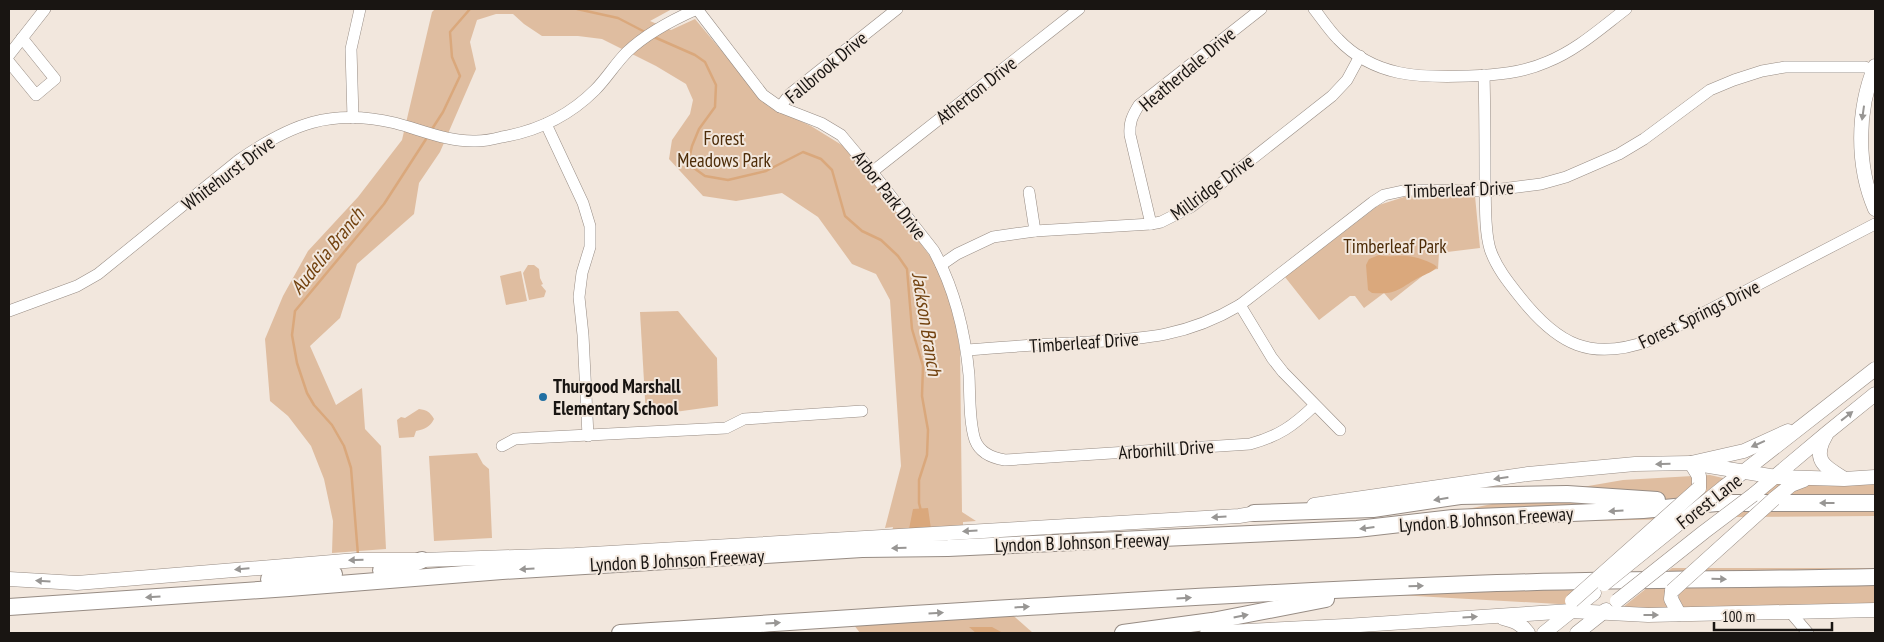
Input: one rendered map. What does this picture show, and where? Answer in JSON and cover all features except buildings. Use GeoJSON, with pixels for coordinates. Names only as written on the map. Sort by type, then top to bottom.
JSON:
{"type":"FeatureCollection","features":[{"type":"Feature","properties":{"kind":"highway"},"geometry":{"type":"LineString","coordinates":[[1254,514],[1373,509],[1460,496],[1567,494],[1717,503]]}},
{"type":"Feature","properties":{"kind":"highway","name":"Lyndon B Johnson Freeway"},"geometry":{"type":"LineString","coordinates":[[9,607],[502,571],[852,550],[1178,538],[1357,529],[1453,518],[1643,510],[1717,503],[1875,503]]}},
{"type":"Feature","properties":{"kind":"highway"},"geometry":{"type":"LineString","coordinates":[[187,595],[208,585],[307,575],[398,569],[422,560]]}},
{"type":"Feature","properties":{"kind":"highway"},"geometry":{"type":"LineString","coordinates":[[620,633],[973,610],[1385,588],[1694,579],[1749,580],[1875,577]]}},
{"type":"Feature","properties":{"kind":"highway"},"geometry":{"type":"LineString","coordinates":[[1123,633],[1212,621],[1385,588]]}},
{"type":"Feature","properties":{"kind":"main road"},"geometry":{"type":"LineString","coordinates":[[1875,69],[1866,94],[1861,131],[1864,170],[1875,209]]}},
{"type":"Feature","properties":{"kind":"main road","name":"Forest Lane"},"geometry":{"type":"LineString","coordinates":[[1544,633],[1572,606],[1594,593],[1724,487],[1746,472],[1875,369]]}},
{"type":"Feature","properties":{"kind":"main road","name":"Forest Lane"},"geometry":{"type":"LineString","coordinates":[[1577,633],[1753,495],[1875,394]]}},
{"type":"Feature","properties":{"kind":"main road"},"geometry":{"type":"LineString","coordinates":[[1691,463],[1744,451],[1803,425]]}},
{"type":"Feature","properties":{"kind":"main road"},"geometry":{"type":"LineString","coordinates":[[1828,432],[1820,448],[1821,461],[1830,470],[1844,478]]}},
{"type":"Feature","properties":{"kind":"main road"},"geometry":{"type":"LineString","coordinates":[[1572,606],[1699,488],[1698,476],[1691,463]]}},
{"type":"Feature","properties":{"kind":"main road"},"geometry":{"type":"LineString","coordinates":[[9,579],[77,583],[357,560],[575,555],[1254,514],[1528,474],[1635,464],[1691,463],[1776,476],[1875,478]]}},
{"type":"Feature","properties":{"kind":"main road"},"geometry":{"type":"LineString","coordinates":[[1679,614],[1671,599],[1672,590],[1791,485],[1812,478]]}},
{"type":"Feature","properties":{"kind":"main road"},"geometry":{"type":"LineString","coordinates":[[1207,633],[1536,613],[1572,606],[1602,612],[1679,614],[1875,610]]}},
{"type":"Feature","properties":{"kind":"main road"},"geometry":{"type":"LineString","coordinates":[[1490,616],[1515,621],[1524,627],[1528,633]]}},
{"type":"Feature","properties":{"kind":"street"},"geometry":{"type":"LineString","coordinates":[[9,55],[45,9]]}},
{"type":"Feature","properties":{"kind":"street"},"geometry":{"type":"LineString","coordinates":[[353,118],[351,49],[360,9]]}},
{"type":"Feature","properties":{"kind":"street","name":"Whitehurst Drive"},"geometry":{"type":"LineString","coordinates":[[9,311],[77,286],[98,274],[239,160],[287,130],[316,121],[353,118],[377,120],[450,139],[478,141],[533,129],[565,114],[595,90],[626,53],[650,33],[697,9]]}},
{"type":"Feature","properties":{"kind":"street","name":"Arbor Park Drive"},"geometry":{"type":"LineString","coordinates":[[697,9],[763,94],[780,108],[821,123],[841,135],[924,237],[941,265],[957,306],[967,350],[972,427],[975,441],[980,449],[988,455],[1005,460]]}},
{"type":"Feature","properties":{"kind":"street","name":"Fallbrook Drive"},"geometry":{"type":"LineString","coordinates":[[780,108],[790,94],[897,9]]}},
{"type":"Feature","properties":{"kind":"street","name":"Atherton Drive"},"geometry":{"type":"LineString","coordinates":[[872,172],[1079,9]]}},
{"type":"Feature","properties":{"kind":"street","name":"Heatherdale Drive"},"geometry":{"type":"LineString","coordinates":[[1151,224],[1130,135],[1129,124],[1138,105],[1261,9]]}},
{"type":"Feature","properties":{"kind":"street"},"geometry":{"type":"LineString","coordinates":[[1314,9],[1337,38],[1360,56],[1379,66],[1398,74],[1446,77],[1518,72],[1546,63],[1566,53],[1626,9]]}},
{"type":"Feature","properties":{"kind":"street"},"geometry":{"type":"LineString","coordinates":[[9,62],[36,95],[55,79],[22,38]]}},
{"type":"Feature","properties":{"kind":"street","name":"Millridge Drive"},"geometry":{"type":"LineString","coordinates":[[941,265],[958,254],[993,237],[1035,231],[1161,222],[1191,207],[1332,96],[1347,80],[1360,56]]}},
{"type":"Feature","properties":{"kind":"street","name":"Timberleaf Drive"},"geometry":{"type":"LineString","coordinates":[[967,350],[1158,337],[1185,331],[1220,317],[1240,306],[1384,195],[1407,190],[1486,191],[1541,184],[1591,167],[1619,154],[1644,139],[1710,90],[1762,70],[1795,67],[1864,67],[1875,69]]}},
{"type":"Feature","properties":{"kind":"street","name":"Forest Springs Drive"},"geometry":{"type":"LineString","coordinates":[[1484,75],[1486,216],[1490,248],[1504,278],[1534,314],[1549,329],[1570,342],[1598,349],[1617,350],[1651,340],[1875,224]]}},
{"type":"Feature","properties":{"kind":"street"},"geometry":{"type":"LineString","coordinates":[[546,124],[584,203],[590,226],[590,247],[582,273],[579,297],[584,344],[588,436]]}},
{"type":"Feature","properties":{"kind":"street"},"geometry":{"type":"LineString","coordinates":[[1029,192],[1035,231]]}},
{"type":"Feature","properties":{"kind":"street"},"geometry":{"type":"LineString","coordinates":[[1240,306],[1272,358],[1314,406],[1340,430]]}},
{"type":"Feature","properties":{"kind":"street","name":"Arborhill Drive"},"geometry":{"type":"LineString","coordinates":[[1005,460],[1250,444],[1278,434],[1293,425],[1314,406]]}},
{"type":"Feature","properties":{"kind":"street"},"geometry":{"type":"LineString","coordinates":[[502,446],[515,439],[726,428],[744,419],[862,411]]}},
{"type":"Feature","properties":{"kind":"street"},"geometry":{"type":"LineString","coordinates":[[1792,613],[1808,633]]}},
{"type":"Feature","properties":{"kind":"green space","name":"Forest Meadows Park"},"geometry":{"type":"Polygon","coordinates":[[[435,9],[672,9],[650,21],[671,30],[695,19],[768,106],[811,126],[845,147],[877,185],[933,260],[952,303],[960,350],[962,512],[976,521],[963,522],[963,551],[887,556],[893,527],[885,528],[901,466],[890,300],[876,274],[852,264],[818,217],[782,193],[736,201],[703,196],[669,159],[672,140],[690,114],[693,100],[686,84],[656,66],[602,39],[578,36],[542,36],[513,14],[496,14],[477,20],[470,42],[476,69],[440,152],[419,183],[414,214],[357,264],[340,318],[310,346],[336,405],[362,388],[365,429],[381,446],[386,549],[332,553],[333,521],[324,479],[311,446],[288,416],[270,401],[265,339],[283,296],[308,251],[358,197],[402,140],[432,12],[435,9]]]}},
{"type":"Feature","properties":{"kind":"green space","name":"Timberleaf Park"},"geometry":{"type":"Polygon","coordinates":[[[1475,196],[1480,248],[1439,253],[1438,269],[1430,270],[1391,301],[1384,293],[1364,308],[1355,296],[1350,296],[1319,320],[1285,277],[1379,205],[1404,197],[1475,196]]]}},
{"type":"Feature","properties":{"kind":"green space"},"geometry":{"type":"Polygon","coordinates":[[[528,265],[534,265],[539,269],[543,284],[541,285],[546,291],[544,297],[529,300],[523,273],[528,265]]]}},
{"type":"Feature","properties":{"kind":"green space"},"geometry":{"type":"Polygon","coordinates":[[[521,271],[527,301],[506,305],[500,276],[521,271]]]}},
{"type":"Feature","properties":{"kind":"green space"},"geometry":{"type":"Polygon","coordinates":[[[678,311],[717,358],[718,406],[646,416],[640,312],[678,311]]]}},
{"type":"Feature","properties":{"kind":"green space"},"geometry":{"type":"Polygon","coordinates":[[[419,409],[430,413],[434,419],[431,424],[416,431],[414,437],[399,438],[397,420],[401,417],[405,418],[419,409]]]}},
{"type":"Feature","properties":{"kind":"green space"},"geometry":{"type":"Polygon","coordinates":[[[477,453],[483,464],[489,469],[492,538],[434,541],[429,456],[477,453]]]}},
{"type":"Feature","properties":{"kind":"green space"},"geometry":{"type":"Polygon","coordinates":[[[1710,475],[1727,479],[1680,519],[1389,525],[1536,495],[1623,480],[1710,475]]]}},
{"type":"Feature","properties":{"kind":"green space"},"geometry":{"type":"Polygon","coordinates":[[[1780,479],[1875,479],[1875,516],[1736,517],[1780,479]]]}},
{"type":"Feature","properties":{"kind":"green space"},"geometry":{"type":"Polygon","coordinates":[[[1672,568],[1875,568],[1875,603],[1618,611],[1672,568]]]}},
{"type":"Feature","properties":{"kind":"green space"},"geometry":{"type":"Polygon","coordinates":[[[1615,571],[1576,605],[1292,589],[1615,571]]]}},
{"type":"Feature","properties":{"kind":"green space"},"geometry":{"type":"Polygon","coordinates":[[[1008,611],[1033,633],[860,633],[854,625],[1008,611]]]}},
{"type":"Feature","properties":{"kind":"shaded area"},"geometry":{"type":"Polygon","coordinates":[[[1379,255],[1415,257],[1437,267],[1393,292],[1372,293],[1368,290],[1366,265],[1369,259],[1379,255]]]}},
{"type":"Feature","properties":{"kind":"shaded area"},"geometry":{"type":"Polygon","coordinates":[[[928,508],[932,536],[907,539],[913,509],[928,508]]]}},
{"type":"Feature","properties":{"kind":"shaded area"},"geometry":{"type":"Polygon","coordinates":[[[969,627],[992,627],[1003,633],[976,633],[969,627]]]}},
{"type":"Feature","properties":{"kind":"waterway","name":"Audelia Branch"},"geometry":{"type":"LineString","coordinates":[[432,129],[443,112],[460,76],[452,57],[450,32],[470,9]]}},
{"type":"Feature","properties":{"kind":"waterway","name":"Jackson Branch"},"geometry":{"type":"LineString","coordinates":[[577,9],[618,18],[645,32]]}},
{"type":"Feature","properties":{"kind":"waterway","name":"Jackson Branch"},"geometry":{"type":"LineString","coordinates":[[654,37],[695,55],[705,62],[716,85],[715,107],[699,129],[692,146],[689,159],[691,166],[705,176],[728,180],[766,171],[803,152],[821,159],[832,170],[845,216],[862,231],[881,240],[898,256],[907,269],[912,329],[923,366],[922,396],[928,430],[927,455],[919,480],[921,511]]}},
{"type":"Feature","properties":{"kind":"waterway","name":"Audelia Branch"},"geometry":{"type":"LineString","coordinates":[[358,555],[351,468],[344,446],[332,425],[314,405],[307,393],[297,363],[292,335],[295,311],[384,204],[428,136]]}},
{"type":"Feature","properties":{"kind":"place","name":"Thurgood Marshall Elementary School"},"geometry":{"type":"Point","coordinates":[543,397]}}]}
